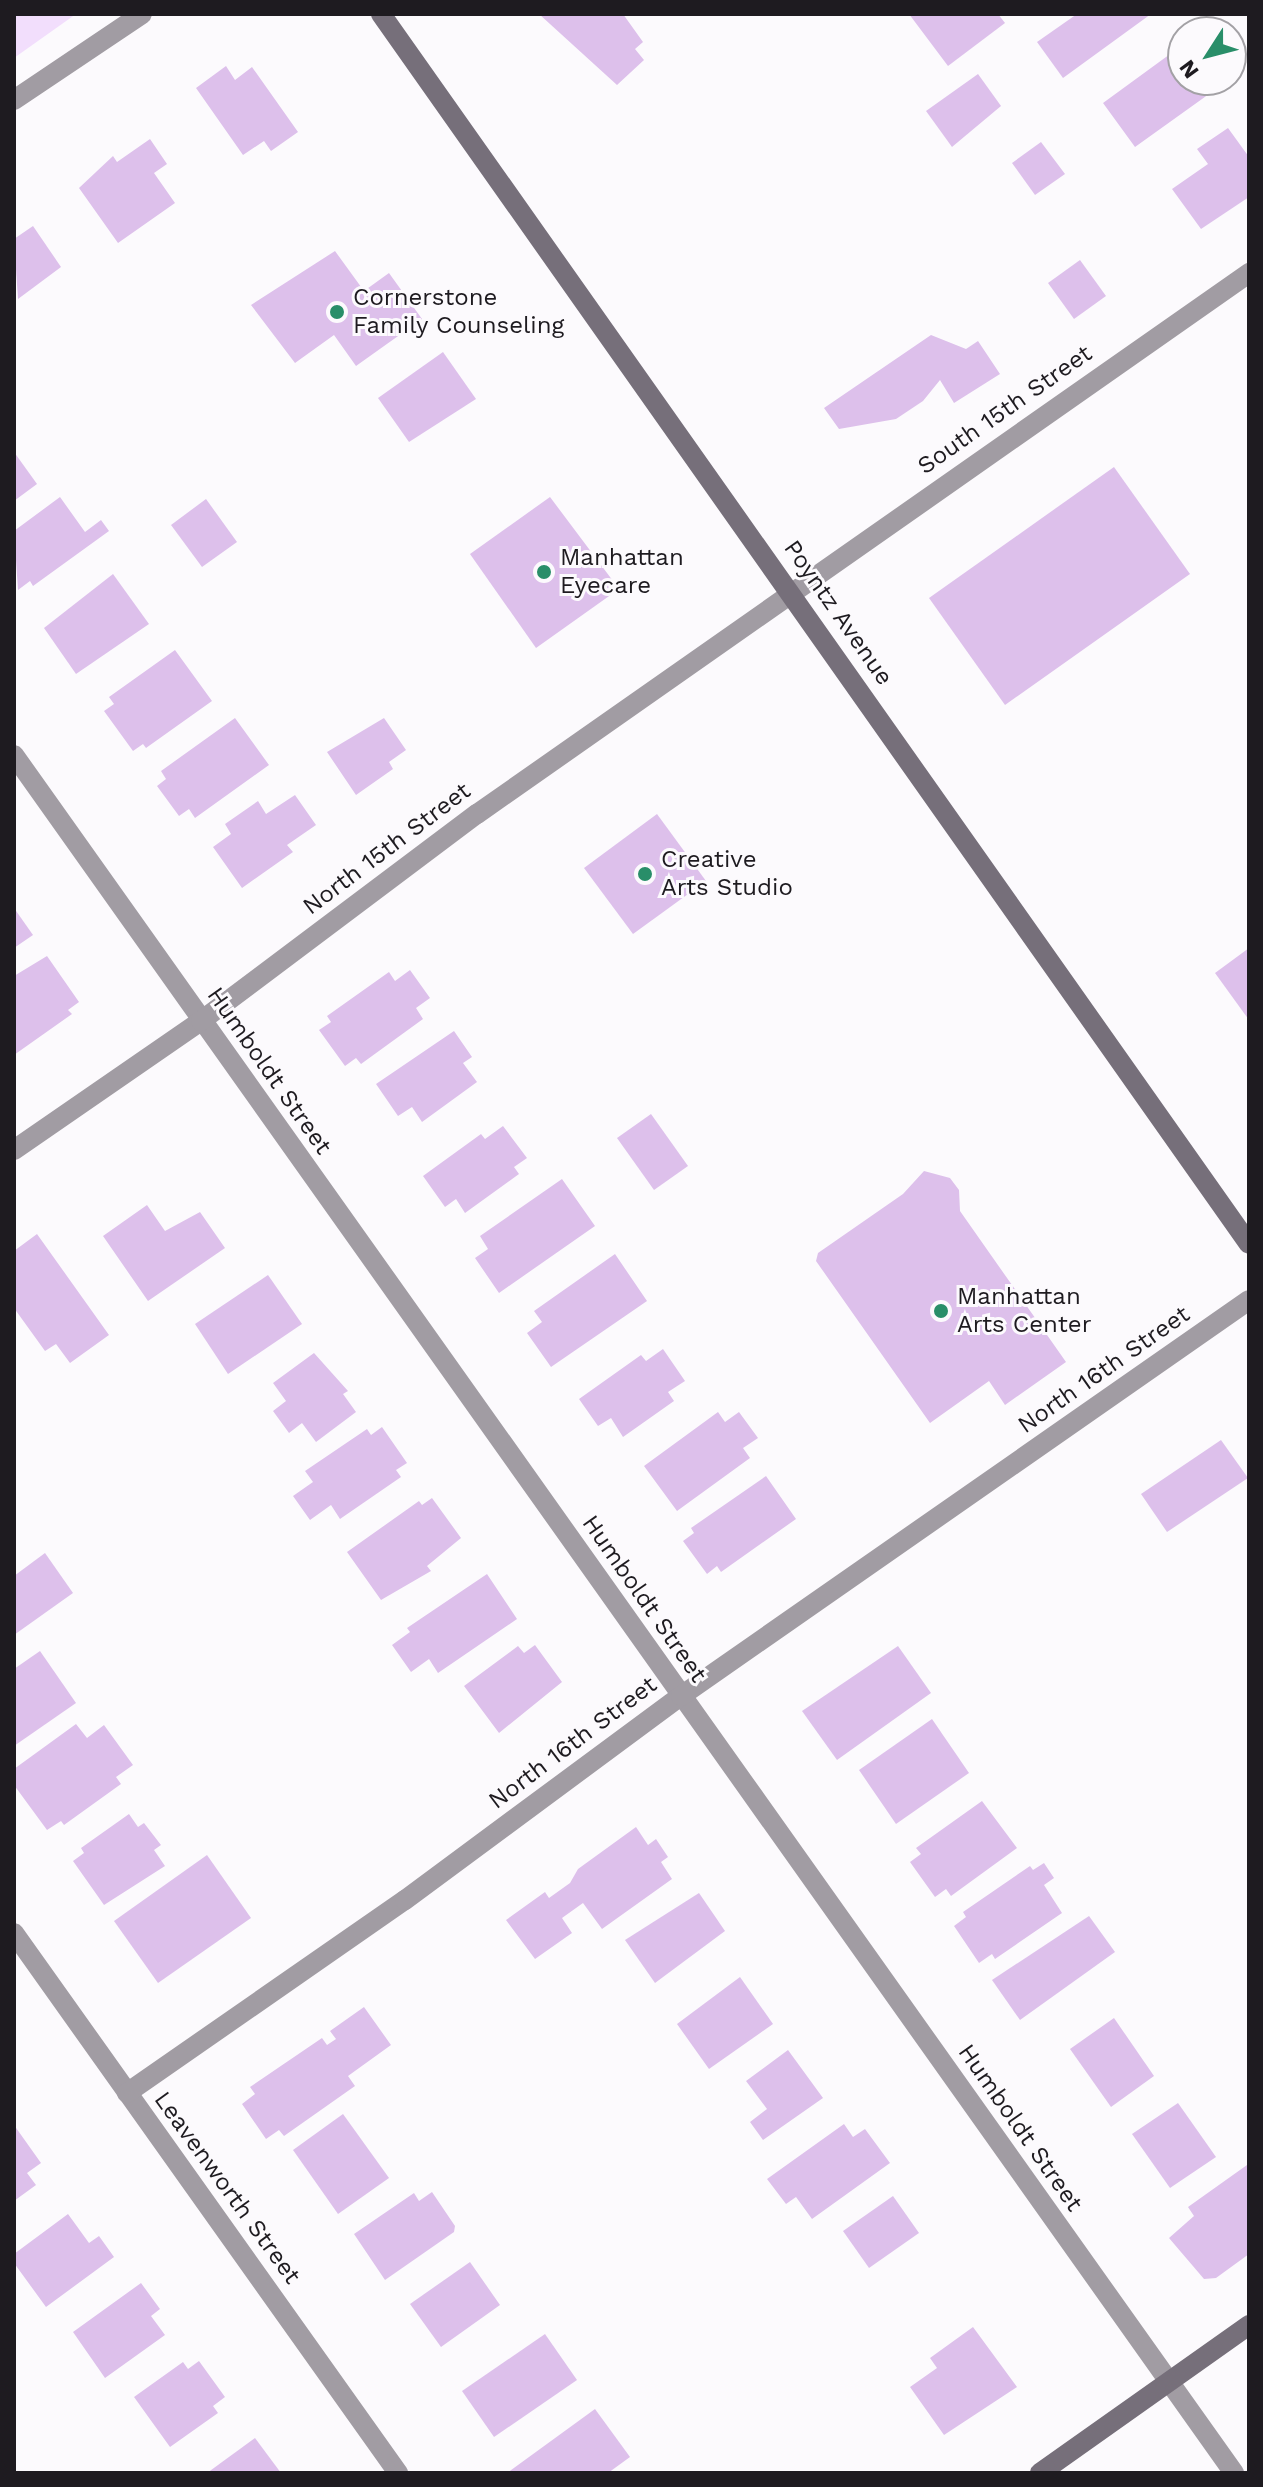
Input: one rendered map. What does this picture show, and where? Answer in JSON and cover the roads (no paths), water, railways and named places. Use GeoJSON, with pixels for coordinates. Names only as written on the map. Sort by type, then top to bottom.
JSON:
{"type":"FeatureCollection","features":[{"type":"Feature","properties":{"kind":"street"},"geometry":{"type":"LineString","coordinates":[[14,100],[142,14]]}},
{"type":"Feature","properties":{"kind":"street","name":"Poyntz Avenue"},"geometry":{"type":"LineString","coordinates":[[381,14],[1249,1244]]}},
{"type":"Feature","properties":{"kind":"street","name":"South 15th Street"},"geometry":{"type":"LineString","coordinates":[[791,591],[1249,273]]}},
{"type":"Feature","properties":{"kind":"street","name":"North 15th Street"},"geometry":{"type":"LineString","coordinates":[[14,1150],[201,1021],[477,814],[791,591]]}},
{"type":"Feature","properties":{"kind":"street","name":"Humboldt Street"},"geometry":{"type":"LineString","coordinates":[[14,755],[1234,2473]]}},
{"type":"Feature","properties":{"kind":"street","name":"North 16th Street"},"geometry":{"type":"LineString","coordinates":[[127,2093],[405,1900],[681,1696],[1249,1300]]}},
{"type":"Feature","properties":{"kind":"street","name":"Leavenworth Street"},"geometry":{"type":"LineString","coordinates":[[14,1933],[398,2473]]}},
{"type":"Feature","properties":{"kind":"street"},"geometry":{"type":"LineString","coordinates":[[1040,2473],[1249,2325]]}},
{"type":"Feature","properties":{"kind":"place","name":"Cornerstone Family Counseling"},"geometry":{"type":"Point","coordinates":[337,312]}},
{"type":"Feature","properties":{"kind":"place","name":"Manhattan Eyecare"},"geometry":{"type":"Point","coordinates":[544,572]}},
{"type":"Feature","properties":{"kind":"place","name":"Creative Arts Studio"},"geometry":{"type":"Point","coordinates":[645,874]}},
{"type":"Feature","properties":{"kind":"place","name":"Manhattan Arts Center"},"geometry":{"type":"Point","coordinates":[941,1311]}}]}
